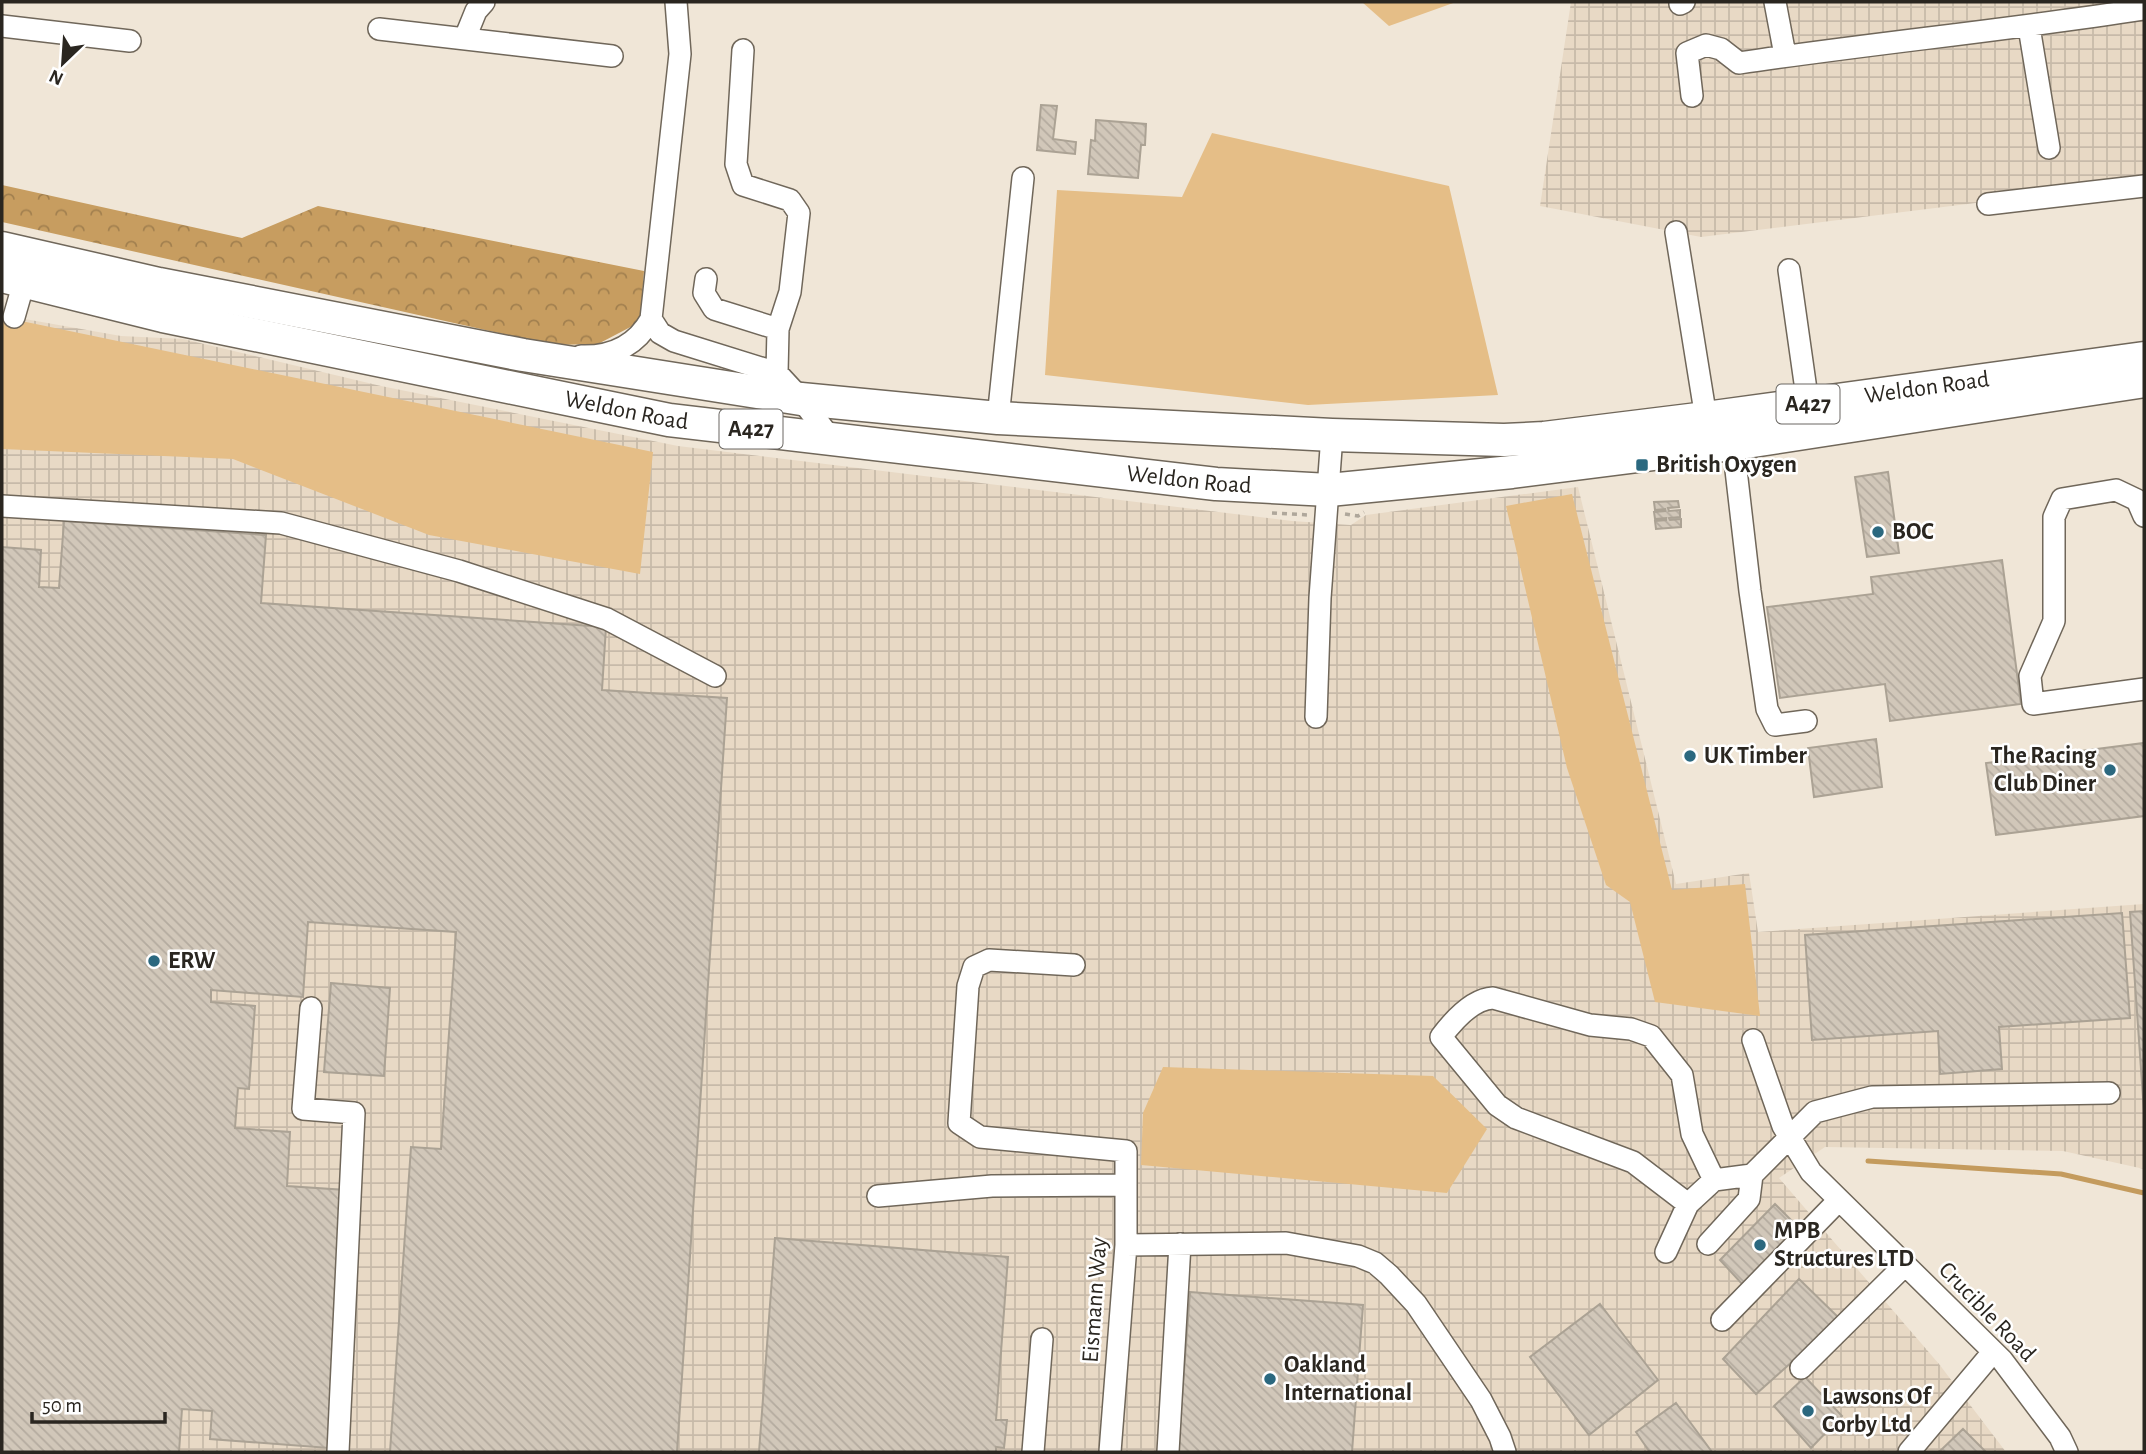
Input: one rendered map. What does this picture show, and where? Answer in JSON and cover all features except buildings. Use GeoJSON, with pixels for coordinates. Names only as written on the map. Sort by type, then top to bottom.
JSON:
{"type":"FeatureCollection","features":[{"type":"Feature","properties":{"kind":"highway","name":"Weldon Road"},"geometry":{"type":"LineString","coordinates":[[2,248],[159,284],[523,355],[801,399],[998,418],[1332,435],[1504,440],[1548,452],[1733,444],[2144,381]]}},
{"type":"Feature","properties":{"kind":"highway","name":"Weldon Road"},"geometry":{"type":"LineString","coordinates":[[13,279],[163,316],[669,419],[1216,484],[1329,491],[1512,472],[1548,452],[1706,418],[2144,358]]}},
{"type":"Feature","properties":{"kind":"street"},"geometry":{"type":"LineString","coordinates":[[465,38],[476,11],[484,2]]}},
{"type":"Feature","properties":{"kind":"street"},"geometry":{"type":"LineString","coordinates":[[523,355],[589,356],[613,352],[642,335],[652,319],[680,54],[676,2]]}},
{"type":"Feature","properties":{"kind":"street"},"geometry":{"type":"LineString","coordinates":[[1775,2],[1785,55]]}},
{"type":"Feature","properties":{"kind":"street"},"geometry":{"type":"LineString","coordinates":[[1692,96],[1687,53],[1706,45],[1721,49],[1739,63],[1785,55],[2029,27],[2144,9]]}},
{"type":"Feature","properties":{"kind":"street"},"geometry":{"type":"LineString","coordinates":[[2,26],[130,41]]}},
{"type":"Feature","properties":{"kind":"street"},"geometry":{"type":"LineString","coordinates":[[2029,27],[2049,148]]}},
{"type":"Feature","properties":{"kind":"street"},"geometry":{"type":"LineString","coordinates":[[379,29],[612,56]]}},
{"type":"Feature","properties":{"kind":"street"},"geometry":{"type":"LineString","coordinates":[[743,50],[736,164],[743,185],[790,200],[799,213],[790,292],[778,329],[777,373]]}},
{"type":"Feature","properties":{"kind":"street"},"geometry":{"type":"LineString","coordinates":[[998,418],[1023,178]]}},
{"type":"Feature","properties":{"kind":"street"},"geometry":{"type":"LineString","coordinates":[[1988,204],[2144,186]]}},
{"type":"Feature","properties":{"kind":"street"},"geometry":{"type":"LineString","coordinates":[[1676,232],[1706,418]]}},
{"type":"Feature","properties":{"kind":"street"},"geometry":{"type":"LineString","coordinates":[[1789,270],[1808,404]]}},
{"type":"Feature","properties":{"kind":"street"},"geometry":{"type":"LineString","coordinates":[[13,279],[14,317]]}},
{"type":"Feature","properties":{"kind":"street"},"geometry":{"type":"LineString","coordinates":[[706,279],[704,293],[714,309],[778,329]]}},
{"type":"Feature","properties":{"kind":"street"},"geometry":{"type":"LineString","coordinates":[[652,319],[660,333],[674,341],[777,373],[801,399],[831,439]]}},
{"type":"Feature","properties":{"kind":"street"},"geometry":{"type":"LineString","coordinates":[[1316,717],[1320,597],[1332,435]]}},
{"type":"Feature","properties":{"kind":"street"},"geometry":{"type":"LineString","coordinates":[[1733,444],[1767,709],[1775,725],[1807,721]]}},
{"type":"Feature","properties":{"kind":"street"},"geometry":{"type":"LineString","coordinates":[[2144,516],[2137,500],[2116,490],[2062,499],[2054,517],[2054,621],[2030,676],[2032,704],[2144,689]]}},
{"type":"Feature","properties":{"kind":"street"},"geometry":{"type":"LineString","coordinates":[[2,506],[281,523],[460,571],[607,619],[715,676]]}},
{"type":"Feature","properties":{"kind":"street","name":"Eismann Way"},"geometry":{"type":"LineString","coordinates":[[1074,965],[989,960],[974,967],[968,986],[959,1123],[980,1137],[1126,1151],[1126,1245],[1110,1452]]}},
{"type":"Feature","properties":{"kind":"street"},"geometry":{"type":"LineString","coordinates":[[1688,1204],[1633,1162],[1516,1118],[1497,1105],[1441,1037],[1451,1024],[1482,999],[1493,998],[1590,1025],[1632,1029],[1651,1036],[1682,1075],[1692,1134],[1714,1180]]}},
{"type":"Feature","properties":{"kind":"street"},"geometry":{"type":"LineString","coordinates":[[311,1008],[303,1109],[354,1113],[338,1452]]}},
{"type":"Feature","properties":{"kind":"street","name":"Crucible Road"},"geometry":{"type":"LineString","coordinates":[[1753,1040],[1783,1126],[1811,1172],[2002,1360],[2060,1437],[2067,1452]]}},
{"type":"Feature","properties":{"kind":"street"},"geometry":{"type":"LineString","coordinates":[[1666,1252],[1688,1204],[1714,1180],[1752,1175],[1815,1112],[1872,1097],[2109,1093]]}},
{"type":"Feature","properties":{"kind":"street"},"geometry":{"type":"LineString","coordinates":[[1708,1244],[1749,1199],[1752,1175]]}},
{"type":"Feature","properties":{"kind":"street"},"geometry":{"type":"LineString","coordinates":[[878,1196],[992,1186],[1126,1185]]}},
{"type":"Feature","properties":{"kind":"street"},"geometry":{"type":"LineString","coordinates":[[1722,1320],[1839,1200]]}},
{"type":"Feature","properties":{"kind":"street"},"geometry":{"type":"LineString","coordinates":[[1126,1245],[1286,1243],[1358,1256],[1375,1263],[1416,1304],[1481,1400],[1505,1452]]}},
{"type":"Feature","properties":{"kind":"street"},"geometry":{"type":"LineString","coordinates":[[1168,1452],[1180,1244]]}},
{"type":"Feature","properties":{"kind":"street"},"geometry":{"type":"LineString","coordinates":[[1801,1368],[1905,1265]]}},
{"type":"Feature","properties":{"kind":"street"},"geometry":{"type":"LineString","coordinates":[[1034,1452],[1042,1339]]}},
{"type":"Feature","properties":{"kind":"street"},"geometry":{"type":"LineString","coordinates":[[1909,1452],[1993,1352]]}},
{"type":"Feature","properties":{"kind":"shaded area"},"geometry":{"type":"Polygon","coordinates":[[[1362,2],[1456,2],[1389,26],[1362,2]]]}},
{"type":"Feature","properties":{"kind":"shaded area"},"geometry":{"type":"Polygon","coordinates":[[[1571,2],[2144,2],[2144,182],[1701,237],[1540,206],[1571,2]]]}},
{"type":"Feature","properties":{"kind":"shaded area"},"geometry":{"type":"Polygon","coordinates":[[[1212,133],[1449,186],[1498,395],[1308,405],[1045,375],[1057,190],[1182,197],[1212,133]]]}},
{"type":"Feature","properties":{"kind":"shaded area"},"geometry":{"type":"Polygon","coordinates":[[[2,315],[121,336],[183,339],[381,386],[678,446],[1292,521],[1351,525],[1366,515],[1578,487],[1676,884],[1749,873],[1758,932],[2144,904],[2144,1169],[2063,1151],[1825,1147],[1779,1178],[1939,1364],[2006,1452],[2,1452],[2,315]]]}},
{"type":"Feature","properties":{"kind":"shaded area"},"geometry":{"type":"Polygon","coordinates":[[[2,317],[653,452],[640,574],[429,535],[233,459],[2,449],[2,317]]]}},
{"type":"Feature","properties":{"kind":"shaded area"},"geometry":{"type":"Polygon","coordinates":[[[1572,494],[1672,890],[1745,884],[1760,1016],[1655,1002],[1630,902],[1606,885],[1567,768],[1506,506],[1572,494]]]}},
{"type":"Feature","properties":{"kind":"shaded area"},"geometry":{"type":"Polygon","coordinates":[[[1163,1067],[1433,1076],[1487,1129],[1447,1193],[1141,1165],[1143,1113],[1163,1067]]]}},
{"type":"Feature","properties":{"kind":"green space"},"geometry":{"type":"Polygon","coordinates":[[[2,185],[242,238],[318,206],[644,271],[640,322],[598,344],[552,345],[2,222],[2,185]]]}},
{"type":"Feature","properties":{"kind":"waterway"},"geometry":{"type":"LineString","coordinates":[[1868,1161],[2061,1174],[2144,1193]]}},
{"type":"Feature","properties":{"kind":"place","name":"British Oxygen"},"geometry":{"type":"Point","coordinates":[1642,465]}},
{"type":"Feature","properties":{"kind":"place","name":"BOC"},"geometry":{"type":"Point","coordinates":[1878,532]}},
{"type":"Feature","properties":{"kind":"place","name":"UK Timber"},"geometry":{"type":"Point","coordinates":[1690,756]}},
{"type":"Feature","properties":{"kind":"place","name":"The Racing Club Diner"},"geometry":{"type":"Point","coordinates":[2110,770]}},
{"type":"Feature","properties":{"kind":"place","name":"ERW"},"geometry":{"type":"Point","coordinates":[154,961]}},
{"type":"Feature","properties":{"kind":"place","name":"MPB Structures LTD"},"geometry":{"type":"Point","coordinates":[1760,1245]}},
{"type":"Feature","properties":{"kind":"place","name":"Oakland International"},"geometry":{"type":"Point","coordinates":[1270,1379]}},
{"type":"Feature","properties":{"kind":"place","name":"Lawsons Of Corby Ltd"},"geometry":{"type":"Point","coordinates":[1808,1411]}}]}
